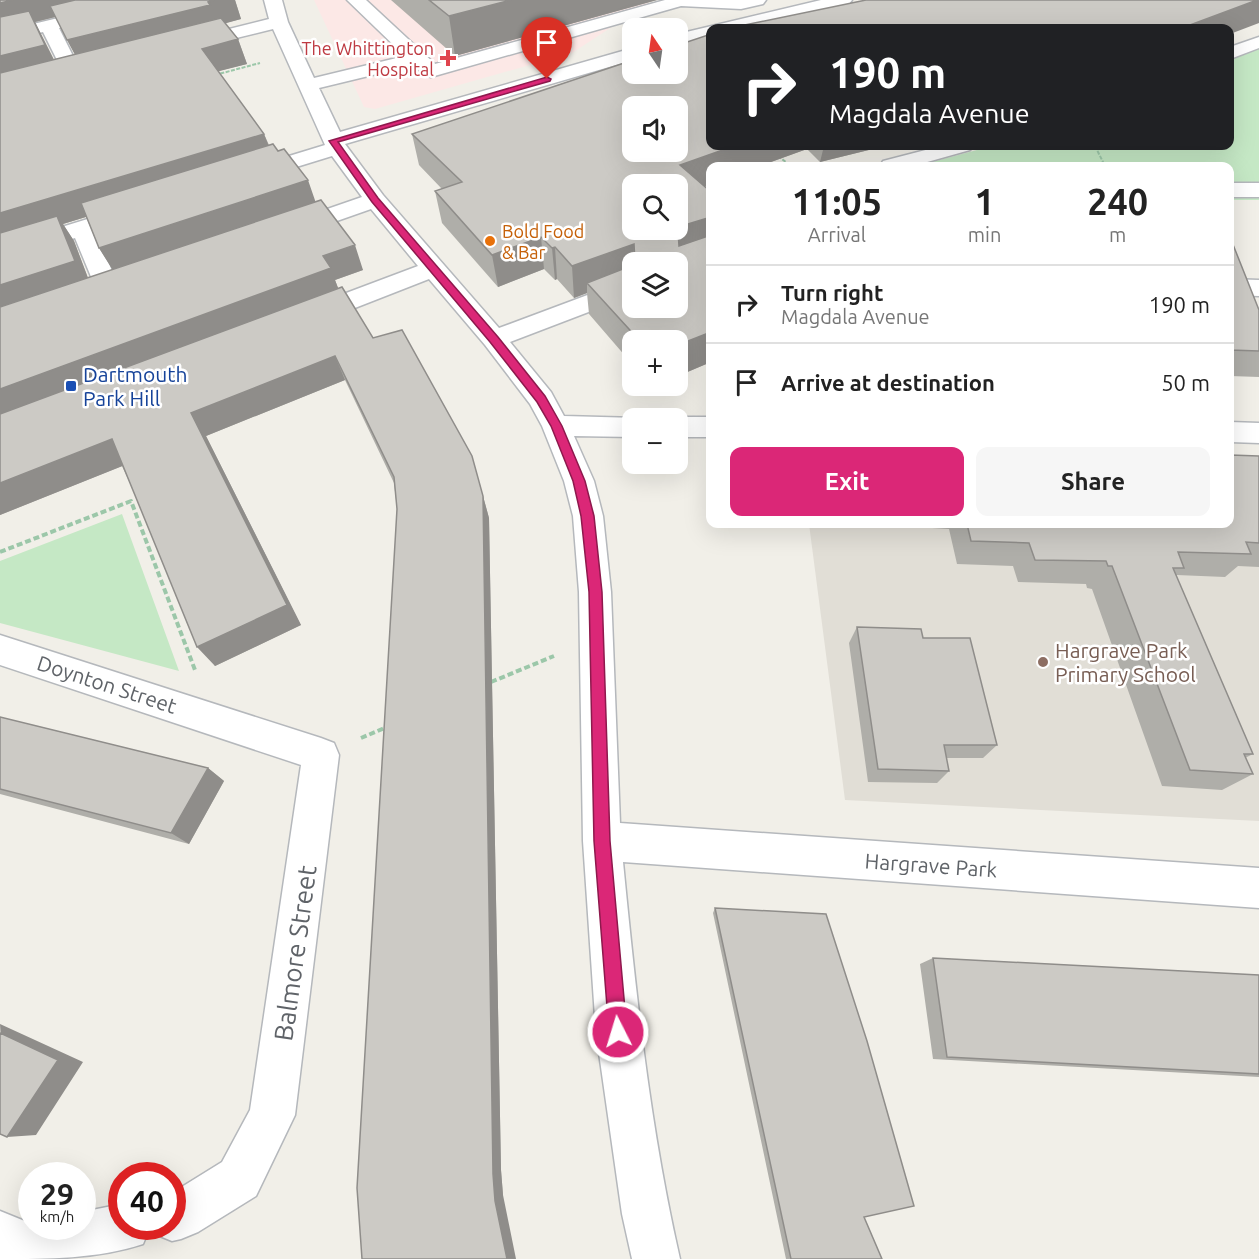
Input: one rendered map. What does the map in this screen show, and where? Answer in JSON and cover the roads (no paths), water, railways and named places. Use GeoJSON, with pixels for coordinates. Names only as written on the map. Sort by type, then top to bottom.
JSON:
{"type":"FeatureCollection","features":[{"type":"Feature","properties":{"kind":"street"},"geometry":{"type":"LineString","coordinates":[[0,37],[155,0]]}},
{"type":"Feature","properties":{"kind":"street"},"geometry":{"type":"LineString","coordinates":[[273,0],[279,22],[335,144],[375,200],[494,339],[541,399],[556,426],[579,481],[588,516],[597,638],[602,841],[618,1032],[646,1214],[656,1259]]}},
{"type":"Feature","properties":{"kind":"street"},"geometry":{"type":"LineString","coordinates":[[356,0],[430,71],[680,1],[741,4],[757,0]]}},
{"type":"Feature","properties":{"kind":"street"},"geometry":{"type":"LineString","coordinates":[[740,24],[843,0]]}},
{"type":"Feature","properties":{"kind":"street"},"geometry":{"type":"LineString","coordinates":[[176,48],[279,22]]}},
{"type":"Feature","properties":{"kind":"street"},"geometry":{"type":"LineString","coordinates":[[48,25],[73,74]]}},
{"type":"Feature","properties":{"kind":"street"},"geometry":{"type":"LineString","coordinates":[[688,37],[706,32]]}},
{"type":"Feature","properties":{"kind":"street"},"geometry":{"type":"LineString","coordinates":[[1234,51],[1259,42]]}},
{"type":"Feature","properties":{"kind":"street"},"geometry":{"type":"LineString","coordinates":[[226,182],[335,144],[622,57]]}},
{"type":"Feature","properties":{"kind":"street"},"geometry":{"type":"LineString","coordinates":[[307,86],[418,58]]}},
{"type":"Feature","properties":{"kind":"street"},"geometry":{"type":"LineString","coordinates":[[53,79],[96,68]]}},
{"type":"Feature","properties":{"kind":"street"},"geometry":{"type":"LineString","coordinates":[[905,162],[949,150]]}},
{"type":"Feature","properties":{"kind":"street"},"geometry":{"type":"LineString","coordinates":[[1234,190],[1259,190]]}},
{"type":"Feature","properties":{"kind":"street"},"geometry":{"type":"LineString","coordinates":[[264,238],[375,200]]}},
{"type":"Feature","properties":{"kind":"street"},"geometry":{"type":"LineString","coordinates":[[0,254],[149,207]]}},
{"type":"Feature","properties":{"kind":"street"},"geometry":{"type":"LineString","coordinates":[[83,228],[108,291]]}},
{"type":"Feature","properties":{"kind":"street"},"geometry":{"type":"LineString","coordinates":[[289,325],[432,269]]}},
{"type":"Feature","properties":{"kind":"street"},"geometry":{"type":"LineString","coordinates":[[1234,286],[1256,279]]}},
{"type":"Feature","properties":{"kind":"street"},"geometry":{"type":"LineString","coordinates":[[494,339],[622,290]]}},
{"type":"Feature","properties":{"kind":"street"},"geometry":{"type":"LineString","coordinates":[[556,426],[622,427]]}},
{"type":"Feature","properties":{"kind":"street"},"geometry":{"type":"LineString","coordinates":[[688,427],[706,427]]}},
{"type":"Feature","properties":{"kind":"street"},"geometry":{"type":"LineString","coordinates":[[1234,432],[1259,433]]}},
{"type":"Feature","properties":{"kind":"street","name":"Doynton Street"},"geometry":{"type":"LineString","coordinates":[[0,650],[213,718]]}},
{"type":"Feature","properties":{"kind":"street","name":"Balmore Street"},"geometry":{"type":"LineString","coordinates":[[186,1211],[239,1179],[272,1115],[321,755],[213,718]]}},
{"type":"Feature","properties":{"kind":"street","name":"Hargrave Park"},"geometry":{"type":"LineString","coordinates":[[602,841],[1259,888]]}},
{"type":"Feature","properties":{"kind":"street"},"geometry":{"type":"LineString","coordinates":[[0,1235],[31,1248],[108,1231]]}},
{"type":"Feature","properties":{"kind":"place","name":"The Whittington Hospital"},"geometry":{"type":"Point","coordinates":[448,58]}},
{"type":"Feature","properties":{"kind":"place","name":"Bold Food & Bar"},"geometry":{"type":"Point","coordinates":[490,241]}},
{"type":"Feature","properties":{"kind":"place","name":"Dartmouth Park Hill"},"geometry":{"type":"Point","coordinates":[71,386]}},
{"type":"Feature","properties":{"kind":"place","name":"Hargrave Park Primary School"},"geometry":{"type":"Point","coordinates":[1043,662]}}]}
